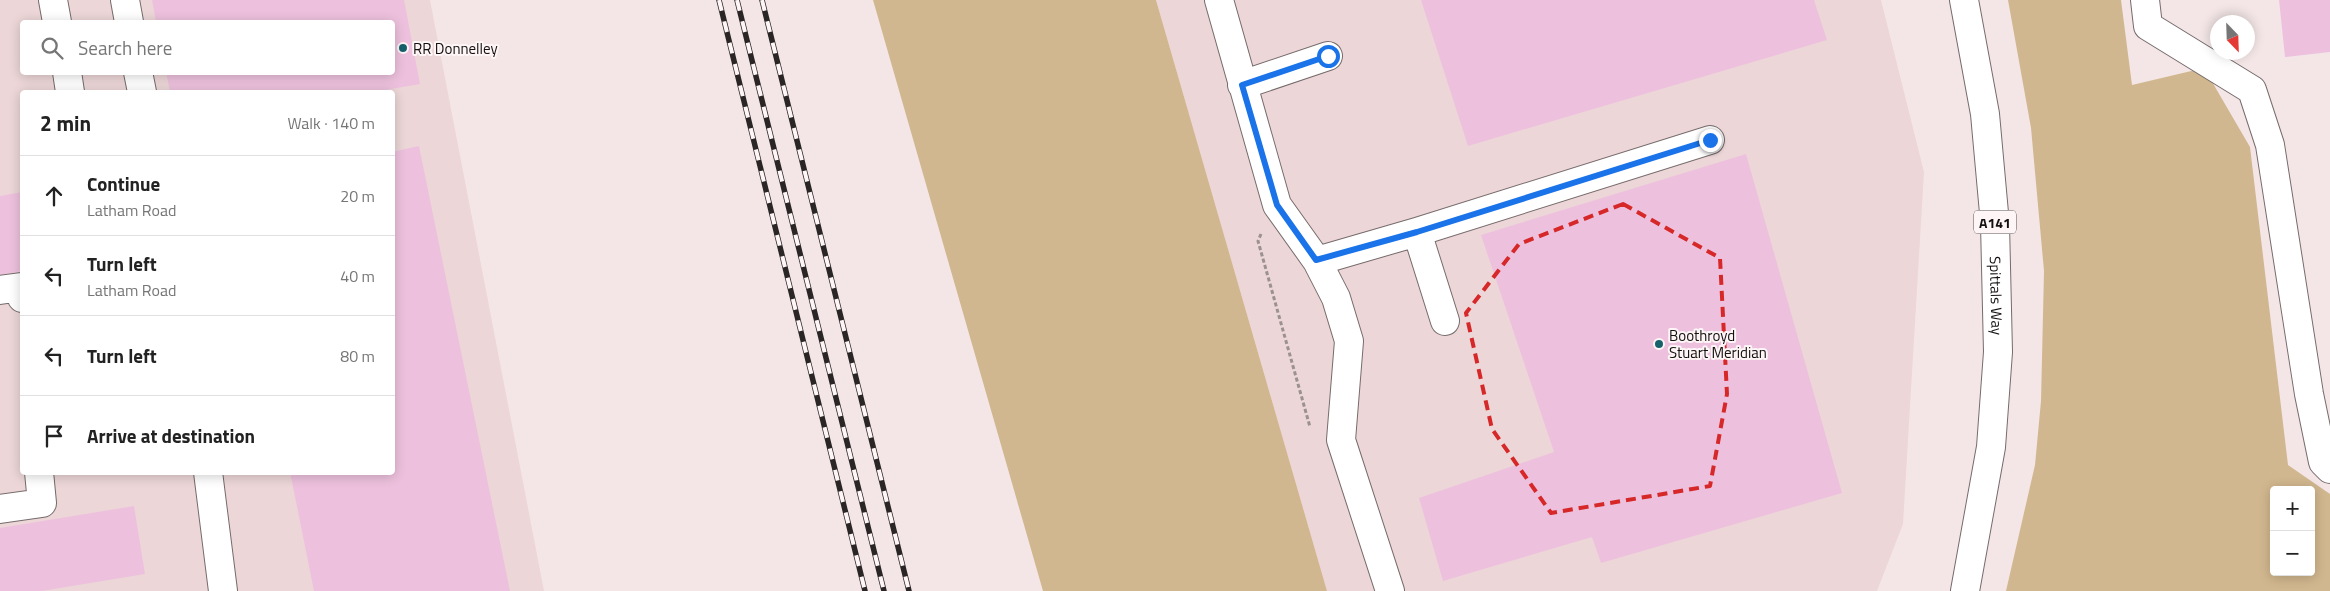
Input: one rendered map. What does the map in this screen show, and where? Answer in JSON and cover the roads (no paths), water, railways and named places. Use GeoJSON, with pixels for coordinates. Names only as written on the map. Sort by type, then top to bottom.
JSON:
{"type":"FeatureCollection","features":[{"type":"Feature","properties":{"kind":"main road"},"geometry":{"type":"LineString","coordinates":[[53,0],[57,20]]}},
{"type":"Feature","properties":{"kind":"main road"},"geometry":{"type":"LineString","coordinates":[[125,0],[129,20]]}},
{"type":"Feature","properties":{"kind":"main road"},"geometry":{"type":"LineString","coordinates":[[1219,0],[1277,205],[1316,260],[1336,298],[1349,341],[1341,440],[1390,591]]}},
{"type":"Feature","properties":{"kind":"main road","name":"Spittals Way"},"geometry":{"type":"LineString","coordinates":[[1964,0],[1986,114],[1996,224],[1998,352],[1990,447],[1965,591]]}},
{"type":"Feature","properties":{"kind":"main road"},"geometry":{"type":"LineString","coordinates":[[2145,0],[2148,26],[2252,90],[2270,145],[2309,394],[2324,462],[2330,468]]}},
{"type":"Feature","properties":{"kind":"main road"},"geometry":{"type":"LineString","coordinates":[[1242,85],[1328,56]]}},
{"type":"Feature","properties":{"kind":"main road"},"geometry":{"type":"LineString","coordinates":[[67,75],[70,90]]}},
{"type":"Feature","properties":{"kind":"main road"},"geometry":{"type":"LineString","coordinates":[[139,75],[142,90]]}},
{"type":"Feature","properties":{"kind":"main road"},"geometry":{"type":"LineString","coordinates":[[1316,260],[1417,232],[1710,140]]}},
{"type":"Feature","properties":{"kind":"main road"},"geometry":{"type":"LineString","coordinates":[[1417,232],[1445,320]]}},
{"type":"Feature","properties":{"kind":"main road"},"geometry":{"type":"LineString","coordinates":[[0,290],[20,287]]}},
{"type":"Feature","properties":{"kind":"main road"},"geometry":{"type":"LineString","coordinates":[[0,509],[42,503],[39,475]]}},
{"type":"Feature","properties":{"kind":"main road"},"geometry":{"type":"LineString","coordinates":[[208,475],[223,591]]}},
{"type":"Feature","properties":{"kind":"railway"},"geometry":{"type":"LineString","coordinates":[[719,0],[865,591]]}},
{"type":"Feature","properties":{"kind":"railway"},"geometry":{"type":"LineString","coordinates":[[737,0],[884,591]]}},
{"type":"Feature","properties":{"kind":"railway"},"geometry":{"type":"LineString","coordinates":[[762,0],[909,591]]}},
{"type":"Feature","properties":{"kind":"place","name":"RR Donnelley"},"geometry":{"type":"Point","coordinates":[403,48]}},
{"type":"Feature","properties":{"kind":"place","name":"Boothroyd Stuart Meridian"},"geometry":{"type":"Point","coordinates":[1659,344]}}]}
